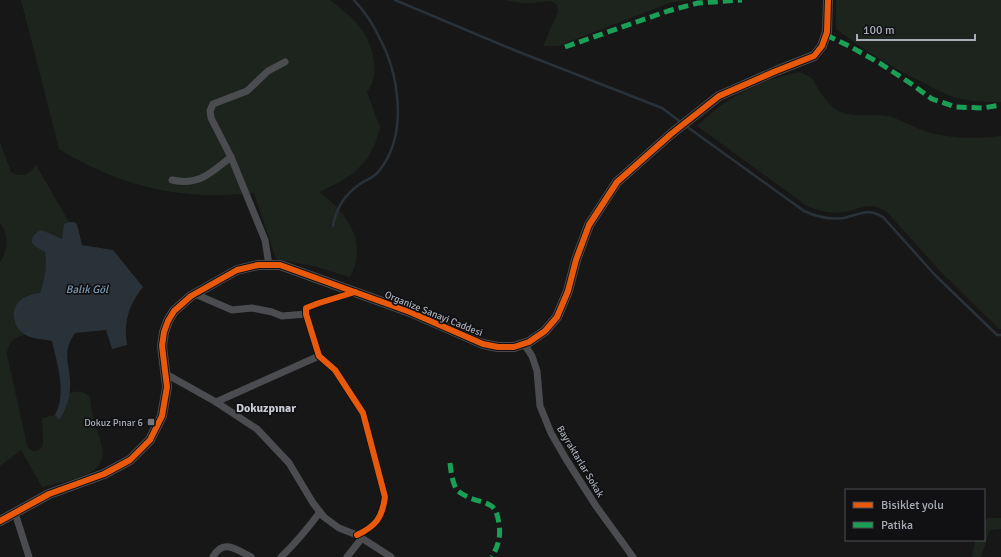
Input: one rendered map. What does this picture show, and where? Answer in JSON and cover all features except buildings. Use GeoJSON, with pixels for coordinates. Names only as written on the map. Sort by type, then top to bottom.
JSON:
{"type":"FeatureCollection","features":[{"type":"Feature","properties":{"kind":"street","name":"Organize Sanayi Caddesi"},"geometry":{"type":"LineString","coordinates":[[0,521],[49,494],[104,474],[130,460],[150,440],[162,416],[167,387],[162,346],[164,332],[168,321],[174,311],[191,296],[237,270],[258,265],[280,265],[410,312],[483,344],[498,347],[514,347],[529,342],[545,331],[557,317],[568,291],[576,260],[589,225],[617,182],[671,134],[719,96],[814,56],[822,46],[827,32],[828,0]]}},
{"type":"Feature","properties":{"kind":"street"},"geometry":{"type":"LineString","coordinates":[[269,265],[265,240],[231,157],[211,118],[210,111],[213,104],[247,91],[268,71],[285,62]]}},
{"type":"Feature","properties":{"kind":"street"},"geometry":{"type":"LineString","coordinates":[[172,180],[193,182],[204,178],[231,157]]}},
{"type":"Feature","properties":{"kind":"street"},"geometry":{"type":"LineString","coordinates":[[347,557],[359,536],[377,521],[383,509],[385,497],[363,413],[335,370],[319,356],[306,314],[306,308],[355,292]]}},
{"type":"Feature","properties":{"kind":"street"},"geometry":{"type":"LineString","coordinates":[[195,294],[232,310],[252,308],[272,312],[282,316],[306,314]]}},
{"type":"Feature","properties":{"kind":"street","name":"Bayraktarlar Sokak"},"geometry":{"type":"LineString","coordinates":[[524,344],[532,356],[537,371],[540,406],[551,433],[596,506],[633,557]]}},
{"type":"Feature","properties":{"kind":"street"},"geometry":{"type":"LineString","coordinates":[[216,402],[319,356]]}},
{"type":"Feature","properties":{"kind":"street"},"geometry":{"type":"LineString","coordinates":[[166,374],[216,402],[256,428],[289,463],[313,503],[324,517],[339,528],[359,536],[391,557]]}},
{"type":"Feature","properties":{"kind":"street"},"geometry":{"type":"LineString","coordinates":[[281,557],[308,529],[320,512]]}},
{"type":"Feature","properties":{"kind":"street"},"geometry":{"type":"LineString","coordinates":[[15,513],[29,557]]}},
{"type":"Feature","properties":{"kind":"street"},"geometry":{"type":"LineString","coordinates":[[214,557],[215,553],[220,548],[227,546],[251,557]]}},
{"type":"Feature","properties":{"kind":"shaded area"},"geometry":{"type":"Polygon","coordinates":[[[21,0],[330,0],[347,14],[366,36],[373,54],[373,82],[367,92],[380,128],[375,144],[367,159],[355,172],[340,182],[319,192],[338,209],[352,229],[356,240],[357,252],[355,264],[350,277],[317,267],[276,259],[254,193],[202,195],[177,193],[153,188],[129,182],[106,173],[59,149],[21,0]]]}},
{"type":"Feature","properties":{"kind":"shaded area"},"geometry":{"type":"Polygon","coordinates":[[[504,0],[693,0],[672,2],[558,46],[543,46],[558,12],[557,5],[551,1],[522,3],[504,0]]]}},
{"type":"Feature","properties":{"kind":"shaded area"},"geometry":{"type":"Polygon","coordinates":[[[836,0],[1001,0],[1001,102],[971,101],[951,96],[936,90],[856,44],[836,29],[836,0]]]}},
{"type":"Feature","properties":{"kind":"shaded area"},"geometry":{"type":"Polygon","coordinates":[[[799,72],[811,78],[828,102],[834,108],[843,113],[888,116],[922,130],[951,137],[981,138],[1001,136],[1001,329],[999,329],[940,271],[887,212],[880,208],[865,206],[850,211],[834,213],[821,211],[807,206],[697,126],[719,107],[757,85],[784,75],[799,72]]]}},
{"type":"Feature","properties":{"kind":"shaded area"},"geometry":{"type":"Polygon","coordinates":[[[0,142],[11,172],[14,174],[21,175],[28,173],[36,165],[69,222],[64,224],[62,239],[42,230],[34,245],[45,252],[46,257],[46,268],[42,288],[40,293],[31,294],[24,298],[15,308],[15,322],[25,335],[12,341],[8,347],[7,355],[27,445],[29,449],[34,451],[42,447],[42,418],[55,415],[59,419],[66,406],[69,394],[80,392],[85,393],[90,397],[93,417],[103,451],[100,463],[90,473],[42,487],[21,450],[0,466],[0,262],[5,253],[6,237],[0,223],[0,142]]]}},
{"type":"Feature","properties":{"kind":"shaded area"},"geometry":{"type":"Polygon","coordinates":[[[987,518],[1001,518],[1001,529],[990,530],[981,557],[972,557],[975,541],[985,541],[985,521],[987,518]]]}},
{"type":"Feature","properties":{"kind":"water","name":"Balık Göl"},"geometry":{"type":"Polygon","coordinates":[[[74,222],[77,224],[82,245],[113,250],[143,287],[134,300],[128,314],[126,329],[127,345],[112,349],[106,330],[75,333],[67,351],[70,381],[69,396],[59,420],[55,415],[59,407],[61,388],[52,341],[34,338],[24,334],[16,326],[14,310],[16,305],[24,298],[29,295],[40,293],[43,283],[46,268],[45,252],[32,243],[32,238],[37,232],[42,230],[62,239],[64,224],[74,222]]]}},
{"type":"Feature","properties":{"kind":"waterway"},"geometry":{"type":"LineString","coordinates":[[333,226],[336,214],[342,202],[350,192],[363,182],[373,177],[379,171],[388,156],[394,139],[397,122],[398,103],[391,67],[376,30],[354,0]]}},
{"type":"Feature","properties":{"kind":"waterway"},"geometry":{"type":"LineString","coordinates":[[395,0],[514,50],[662,108],[682,123]]}},
{"type":"Feature","properties":{"kind":"waterway"},"geometry":{"type":"LineString","coordinates":[[686,126],[804,211],[814,215],[839,219],[868,212],[883,217],[935,275],[997,335],[1001,335]]}},
{"type":"Feature","properties":{"kind":"marked path"},"geometry":{"type":"LineString","coordinates":[[565,47],[668,11],[698,3],[742,0]]}},
{"type":"Feature","properties":{"kind":"marked path"},"geometry":{"type":"LineString","coordinates":[[826,35],[881,64],[932,99],[956,107],[983,108],[1001,105]]}},
{"type":"Feature","properties":{"kind":"marked path"},"geometry":{"type":"LineString","coordinates":[[450,463],[451,473],[457,490],[470,498],[490,505],[496,512],[500,529],[497,545],[492,557]]}},
{"type":"Feature","properties":{"kind":"cycle path"},"geometry":{"type":"LineString","coordinates":[[0,521],[49,494],[104,474],[130,460],[150,440],[162,416],[167,387],[162,346],[164,332],[168,321],[174,311],[191,296],[237,270],[258,265],[280,265],[410,312],[483,344],[498,347],[514,347],[529,342],[545,331],[557,317],[568,291],[576,260],[589,225],[617,182],[671,134],[719,96],[814,56],[822,46],[827,32],[828,0]]}},
{"type":"Feature","properties":{"kind":"cycle path"},"geometry":{"type":"LineString","coordinates":[[355,292],[306,308],[306,314],[319,356],[335,370],[363,413],[385,497],[380,516],[373,525],[357,535]]}},
{"type":"Feature","properties":{"kind":"place","name":"Dokuz Pınar 6"},"geometry":{"type":"Point","coordinates":[151,422]}},
{"type":"Feature","properties":{"kind":"district","name":"Dokuzpınar"},"geometry":{"type":"Point","coordinates":[266,408]}}]}
